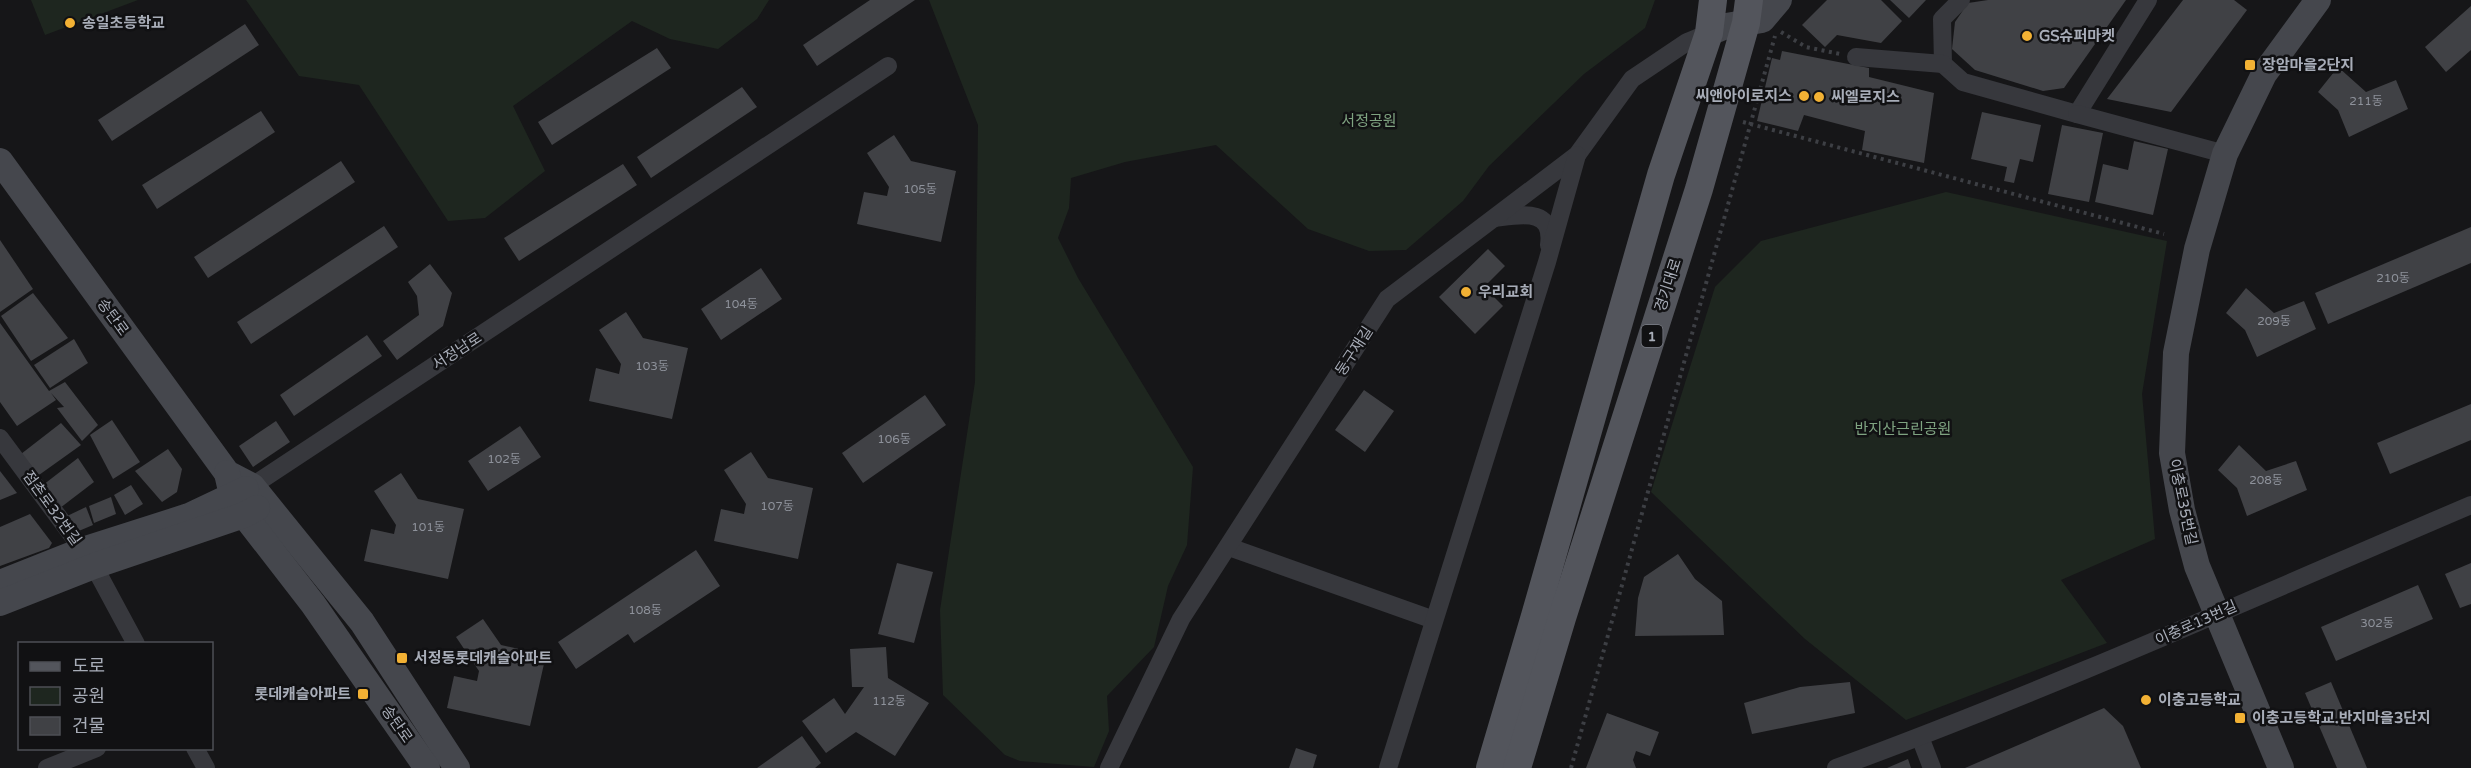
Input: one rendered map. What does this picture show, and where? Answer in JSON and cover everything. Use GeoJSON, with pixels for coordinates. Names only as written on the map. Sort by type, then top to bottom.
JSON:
{"type":"FeatureCollection","features":[{"type":"Feature","properties":{"kind":"main road","name":"경기대로"},"geometry":{"type":"LineString","coordinates":[[1517,768],[1533,669],[1661,175],[1709,33],[1713,0]]}},
{"type":"Feature","properties":{"kind":"main road","name":"경기대로"},"geometry":{"type":"LineString","coordinates":[[1490,768],[1533,669],[1699,189],[1748,11]]}},
{"type":"Feature","properties":{"kind":"main road","name":"경기대로"},"geometry":{"type":"LineString","coordinates":[[1472,768],[1495,712],[1533,669]]}},
{"type":"Feature","properties":{"kind":"main road","name":"경기대로"},"geometry":{"type":"LineString","coordinates":[[1533,669],[1545,732],[1536,768]]}},
{"type":"Feature","properties":{"kind":"street"},"geometry":{"type":"LineString","coordinates":[[1709,33],[1726,26],[1748,11],[1762,20],[1779,0]]}},
{"type":"Feature","properties":{"kind":"street"},"geometry":{"type":"LineString","coordinates":[[1943,64],[1942,19],[1961,0]]}},
{"type":"Feature","properties":{"kind":"street"},"geometry":{"type":"LineString","coordinates":[[2077,114],[2148,0]]}},
{"type":"Feature","properties":{"kind":"street","name":"이충로35번길"},"geometry":{"type":"LineString","coordinates":[[2281,768],[2197,566],[2182,510],[2172,453],[2176,353],[2197,249],[2225,154],[2264,74],[2318,0]]}},
{"type":"Feature","properties":{"kind":"street","name":"둥구재길"},"geometry":{"type":"LineString","coordinates":[[1108,768],[1181,619],[1387,299],[1577,155],[1632,79],[1687,42],[1709,33]]}},
{"type":"Feature","properties":{"kind":"street"},"geometry":{"type":"LineString","coordinates":[[1856,57],[1943,64],[1964,82],[2225,154]]}},
{"type":"Feature","properties":{"kind":"street","name":"서정남로"},"geometry":{"type":"LineString","coordinates":[[0,603],[89,558],[244,495],[888,66]]}},
{"type":"Feature","properties":{"kind":"street"},"geometry":{"type":"LineString","coordinates":[[1388,768],[1547,262],[1577,155]]}},
{"type":"Feature","properties":{"kind":"street","name":"송탄로"},"geometry":{"type":"LineString","coordinates":[[0,161],[244,495],[313,604],[428,768]]}},
{"type":"Feature","properties":{"kind":"street"},"geometry":{"type":"LineString","coordinates":[[1494,219],[1530,214],[1544,220],[1551,234],[1547,262]]}},
{"type":"Feature","properties":{"kind":"street","name":"점촌로32번길"},"geometry":{"type":"LineString","coordinates":[[0,438],[89,558],[135,642]]}},
{"type":"Feature","properties":{"kind":"street","name":"송탄로"},"geometry":{"type":"LineString","coordinates":[[244,495],[362,622],[457,768]]}},
{"type":"Feature","properties":{"kind":"street","name":"이충로13번길"},"geometry":{"type":"LineString","coordinates":[[1836,768],[1920,737],[2172,635],[2471,506]]}},
{"type":"Feature","properties":{"kind":"street"},"geometry":{"type":"LineString","coordinates":[[1229,547],[1434,620]]}},
{"type":"Feature","properties":{"kind":"street","name":"서정남로"},"geometry":{"type":"LineString","coordinates":[[0,583],[89,558]]}},
{"type":"Feature","properties":{"kind":"street"},"geometry":{"type":"LineString","coordinates":[[1920,737],[1932,768]]}},
{"type":"Feature","properties":{"kind":"street"},"geometry":{"type":"LineString","coordinates":[[47,768],[92,750]]}},
{"type":"Feature","properties":{"kind":"street"},"geometry":{"type":"LineString","coordinates":[[196,750],[206,768]]}},
{"type":"Feature","properties":{"kind":"path"},"geometry":{"type":"LineString","coordinates":[[1571,768],[1777,29],[1806,46],[1856,57]]}},
{"type":"Feature","properties":{"kind":"path"},"geometry":{"type":"LineString","coordinates":[[1743,122],[2164,234]]}},
{"type":"Feature","properties":{"kind":"green space"},"geometry":{"type":"Polygon","coordinates":[[[31,0],[138,0],[45,35],[31,0]]]}},
{"type":"Feature","properties":{"kind":"green space"},"geometry":{"type":"Polygon","coordinates":[[[246,0],[769,0],[757,19],[718,49],[670,39],[632,21],[513,106],[545,171],[485,218],[448,221],[359,85],[299,76],[246,0]]]}},
{"type":"Feature","properties":{"kind":"green space","name":"서정공원"},"geometry":{"type":"Polygon","coordinates":[[[929,0],[1655,0],[1645,28],[1584,74],[1489,166],[1463,201],[1406,250],[1369,251],[1308,229],[1216,145],[1125,162],[1071,178],[1069,208],[1058,238],[1078,278],[1193,467],[1187,545],[1168,586],[1154,647],[1107,696],[1109,731],[1094,767],[1020,761],[1005,755],[943,695],[940,610],[975,382],[978,125],[929,0]]]}},
{"type":"Feature","properties":{"kind":"green space","name":"반지산근린공원"},"geometry":{"type":"Polygon","coordinates":[[[1946,192],[2167,241],[2142,394],[2155,539],[2061,580],[2107,643],[1906,720],[1805,639],[1651,492],[1715,287],[1761,241],[1946,192]]]}},
{"type":"Feature","properties":{"kind":"building"},"geometry":{"type":"Polygon","coordinates":[[[870,0],[915,0],[817,66],[803,45],[870,0]]]}},
{"type":"Feature","properties":{"kind":"building"},"geometry":{"type":"Polygon","coordinates":[[[1827,0],[1881,0],[1902,21],[1881,43],[1837,35],[1825,47],[1802,25],[1827,0]]]}},
{"type":"Feature","properties":{"kind":"building"},"geometry":{"type":"Polygon","coordinates":[[[1890,0],[1926,0],[1909,18],[1890,0]]]}},
{"type":"Feature","properties":{"kind":"building","name":"GS슈퍼마켓"},"geometry":{"type":"Polygon","coordinates":[[[1988,0],[2126,0],[2064,88],[2043,91],[1975,70],[1952,49],[1955,22],[1968,3],[1988,0]]]}},
{"type":"Feature","properties":{"kind":"building"},"geometry":{"type":"Polygon","coordinates":[[[2183,0],[2234,0],[2247,10],[2171,112],[2107,99],[2183,0]]]}},
{"type":"Feature","properties":{"kind":"building"},"geometry":{"type":"Polygon","coordinates":[[[2471,6],[2471,50],[2446,72],[2425,47],[2471,6]]]}},
{"type":"Feature","properties":{"kind":"building"},"geometry":{"type":"Polygon","coordinates":[[[245,24],[259,45],[112,141],[98,120],[245,24]]]}},
{"type":"Feature","properties":{"kind":"building"},"geometry":{"type":"Polygon","coordinates":[[[657,48],[671,68],[552,145],[538,122],[657,48]]]}},
{"type":"Feature","properties":{"kind":"building"},"geometry":{"type":"Polygon","coordinates":[[[1782,51],[1869,68],[1869,77],[1934,93],[1924,163],[1862,150],[1865,131],[1804,115],[1798,131],[1757,121],[1772,58],[1780,60],[1782,51]]]}},
{"type":"Feature","properties":{"kind":"building"},"geometry":{"type":"Polygon","coordinates":[[[2338,67],[2366,92],[2396,80],[2408,109],[2349,137],[2338,110],[2318,92],[2338,67]]]}},
{"type":"Feature","properties":{"kind":"building"},"geometry":{"type":"Polygon","coordinates":[[[742,87],[757,107],[651,178],[637,157],[742,87]]]}},
{"type":"Feature","properties":{"kind":"building"},"geometry":{"type":"Polygon","coordinates":[[[261,111],[275,132],[157,209],[142,185],[261,111]]]}},
{"type":"Feature","properties":{"kind":"building"},"geometry":{"type":"Polygon","coordinates":[[[1982,112],[2041,125],[2033,162],[2020,159],[2014,183],[2004,181],[2007,167],[1971,159],[1982,112]]]}},
{"type":"Feature","properties":{"kind":"building"},"geometry":{"type":"Polygon","coordinates":[[[2062,125],[2103,133],[2089,202],[2048,194],[2062,125]]]}},
{"type":"Feature","properties":{"kind":"building"},"geometry":{"type":"Polygon","coordinates":[[[894,135],[911,161],[956,171],[941,242],[857,224],[864,192],[887,196],[889,187],[867,153],[894,135]]]}},
{"type":"Feature","properties":{"kind":"building"},"geometry":{"type":"Polygon","coordinates":[[[2134,141],[2168,149],[2153,215],[2095,202],[2103,164],[2128,170],[2134,141]]]}},
{"type":"Feature","properties":{"kind":"building"},"geometry":{"type":"Polygon","coordinates":[[[341,161],[355,182],[208,278],[194,257],[341,161]]]}},
{"type":"Feature","properties":{"kind":"building"},"geometry":{"type":"Polygon","coordinates":[[[623,164],[637,185],[519,261],[504,238],[623,164]]]}},
{"type":"Feature","properties":{"kind":"building"},"geometry":{"type":"Polygon","coordinates":[[[384,226],[398,247],[251,344],[237,322],[384,226]]]}},
{"type":"Feature","properties":{"kind":"building"},"geometry":{"type":"Polygon","coordinates":[[[2471,227],[2471,263],[2328,324],[2315,293],[2471,227]]]}},
{"type":"Feature","properties":{"kind":"building"},"geometry":{"type":"Polygon","coordinates":[[[0,240],[33,289],[0,312],[0,240]]]}},
{"type":"Feature","properties":{"kind":"building","name":"우리교회"},"geometry":{"type":"Polygon","coordinates":[[[1488,249],[1505,266],[1484,287],[1503,306],[1475,334],[1439,297],[1488,249]]]}},
{"type":"Feature","properties":{"kind":"building"},"geometry":{"type":"Polygon","coordinates":[[[430,264],[452,293],[443,326],[397,360],[383,341],[419,315],[417,296],[408,282],[430,264]]]}},
{"type":"Feature","properties":{"kind":"building"},"geometry":{"type":"Polygon","coordinates":[[[761,268],[782,299],[721,340],[701,309],[761,268]]]}},
{"type":"Feature","properties":{"kind":"building"},"geometry":{"type":"Polygon","coordinates":[[[2246,288],[2274,313],[2304,301],[2316,329],[2257,357],[2245,330],[2226,313],[2246,288]]]}},
{"type":"Feature","properties":{"kind":"building"},"geometry":{"type":"Polygon","coordinates":[[[33,293],[68,338],[31,361],[1,316],[33,293]]]}},
{"type":"Feature","properties":{"kind":"building"},"geometry":{"type":"Polygon","coordinates":[[[626,312],[643,338],[688,348],[672,419],[589,401],[596,368],[619,374],[621,364],[599,330],[626,312]]]}},
{"type":"Feature","properties":{"kind":"building"},"geometry":{"type":"Polygon","coordinates":[[[0,323],[49,391],[65,382],[98,425],[82,441],[57,408],[64,407],[51,393],[56,400],[17,426],[0,402],[0,323]]]}},
{"type":"Feature","properties":{"kind":"building"},"geometry":{"type":"Polygon","coordinates":[[[367,335],[382,356],[294,416],[280,395],[367,335]]]}},
{"type":"Feature","properties":{"kind":"building"},"geometry":{"type":"Polygon","coordinates":[[[74,339],[88,363],[50,388],[34,365],[74,339]]]}},
{"type":"Feature","properties":{"kind":"building"},"geometry":{"type":"Polygon","coordinates":[[[1364,390],[1394,411],[1365,452],[1335,430],[1364,390]]]}},
{"type":"Feature","properties":{"kind":"building"},"geometry":{"type":"Polygon","coordinates":[[[925,395],[946,425],[863,483],[842,453],[925,395]]]}},
{"type":"Feature","properties":{"kind":"building"},"geometry":{"type":"Polygon","coordinates":[[[2471,404],[2471,440],[2390,474],[2377,443],[2471,404]]]}},
{"type":"Feature","properties":{"kind":"building"},"geometry":{"type":"Polygon","coordinates":[[[112,420],[140,462],[113,479],[90,435],[112,420]]]}},
{"type":"Feature","properties":{"kind":"building"},"geometry":{"type":"Polygon","coordinates":[[[276,421],[290,442],[253,467],[239,446],[276,421]]]}},
{"type":"Feature","properties":{"kind":"building"},"geometry":{"type":"Polygon","coordinates":[[[61,423],[81,445],[39,475],[21,454],[61,423]]]}},
{"type":"Feature","properties":{"kind":"building"},"geometry":{"type":"Polygon","coordinates":[[[520,426],[541,457],[488,491],[468,461],[520,426]]]}},
{"type":"Feature","properties":{"kind":"building"},"geometry":{"type":"Polygon","coordinates":[[[2239,445],[2266,471],[2296,461],[2307,490],[2247,516],[2237,488],[2218,470],[2239,445]]]}},
{"type":"Feature","properties":{"kind":"building"},"geometry":{"type":"Polygon","coordinates":[[[168,449],[182,469],[177,492],[162,502],[135,471],[168,449]]]}},
{"type":"Feature","properties":{"kind":"building"},"geometry":{"type":"Polygon","coordinates":[[[751,452],[768,478],[813,488],[798,559],[714,541],[721,509],[744,514],[746,504],[724,470],[751,452]]]}},
{"type":"Feature","properties":{"kind":"building"},"geometry":{"type":"Polygon","coordinates":[[[78,458],[94,482],[60,508],[43,485],[78,458]]]}},
{"type":"Feature","properties":{"kind":"building"},"geometry":{"type":"Polygon","coordinates":[[[0,471],[17,493],[0,500],[0,471]]]}},
{"type":"Feature","properties":{"kind":"building"},"geometry":{"type":"Polygon","coordinates":[[[401,473],[418,499],[464,509],[448,579],[364,561],[371,529],[394,534],[396,525],[374,491],[401,473]]]}},
{"type":"Feature","properties":{"kind":"building"},"geometry":{"type":"Polygon","coordinates":[[[131,485],[143,504],[125,515],[114,495],[131,485]]]}},
{"type":"Feature","properties":{"kind":"building"},"geometry":{"type":"Polygon","coordinates":[[[111,497],[116,514],[94,523],[89,506],[111,497]]]}},
{"type":"Feature","properties":{"kind":"building"},"geometry":{"type":"Polygon","coordinates":[[[86,507],[93,525],[74,533],[65,517],[86,507]]]}},
{"type":"Feature","properties":{"kind":"building"},"geometry":{"type":"Polygon","coordinates":[[[30,514],[52,543],[49,548],[0,566],[0,527],[30,514]]]}},
{"type":"Feature","properties":{"kind":"building"},"geometry":{"type":"Polygon","coordinates":[[[696,550],[720,586],[634,643],[628,634],[576,669],[558,642],[696,550]]]}},
{"type":"Feature","properties":{"kind":"building"},"geometry":{"type":"Polygon","coordinates":[[[1678,554],[1695,579],[1722,601],[1724,635],[1635,636],[1638,598],[1644,577],[1678,554]]]}},
{"type":"Feature","properties":{"kind":"building"},"geometry":{"type":"Polygon","coordinates":[[[897,563],[933,572],[914,643],[878,634],[897,563]]]}},
{"type":"Feature","properties":{"kind":"building"},"geometry":{"type":"Polygon","coordinates":[[[2471,563],[2471,604],[2460,608],[2445,574],[2471,563]]]}},
{"type":"Feature","properties":{"kind":"building"},"geometry":{"type":"Polygon","coordinates":[[[2418,585],[2433,619],[2336,661],[2321,627],[2418,585]]]}},
{"type":"Feature","properties":{"kind":"building"},"geometry":{"type":"Polygon","coordinates":[[[483,619],[501,645],[546,655],[530,726],[447,708],[454,676],[477,681],[479,671],[456,637],[483,619]]]}},
{"type":"Feature","properties":{"kind":"building"},"geometry":{"type":"Polygon","coordinates":[[[886,647],[888,678],[929,703],[895,756],[856,732],[826,753],[802,721],[834,698],[845,714],[864,687],[852,687],[850,649],[886,647]]]}},
{"type":"Feature","properties":{"kind":"building"},"geometry":{"type":"Polygon","coordinates":[[[1850,682],[1855,713],[1752,734],[1744,703],[1800,687],[1850,682]]]}},
{"type":"Feature","properties":{"kind":"building"},"geometry":{"type":"Polygon","coordinates":[[[2331,682],[2367,768],[2337,768],[2305,693],[2331,682]]]}},
{"type":"Feature","properties":{"kind":"building"},"geometry":{"type":"Polygon","coordinates":[[[2104,708],[2123,726],[2141,768],[1965,768],[2104,708]]]}},
{"type":"Feature","properties":{"kind":"building"},"geometry":{"type":"Polygon","coordinates":[[[1607,713],[1659,732],[1650,756],[1636,751],[1633,760],[1636,768],[1586,768],[1607,713]]]}},
{"type":"Feature","properties":{"kind":"building"},"geometry":{"type":"Polygon","coordinates":[[[802,736],[821,763],[815,768],[757,768],[802,736]]]}},
{"type":"Feature","properties":{"kind":"building"},"geometry":{"type":"Polygon","coordinates":[[[1296,748],[1317,755],[1313,768],[1289,768],[1296,748]]]}},
{"type":"Feature","properties":{"kind":"building"},"geometry":{"type":"Polygon","coordinates":[[[1908,759],[1911,768],[1887,768],[1908,759]]]}},
{"type":"Feature","properties":{"kind":"place","name":"송일초등학교"},"geometry":{"type":"Point","coordinates":[70,23]}},
{"type":"Feature","properties":{"kind":"place","name":"GS슈퍼마켓"},"geometry":{"type":"Point","coordinates":[2027,36]}},
{"type":"Feature","properties":{"kind":"place","name":"장암마을2단지"},"geometry":{"type":"Point","coordinates":[2250,65]}},
{"type":"Feature","properties":{"kind":"place","name":"씨앤아이로지스"},"geometry":{"type":"Point","coordinates":[1804,96]}},
{"type":"Feature","properties":{"kind":"place","name":"씨엘로지스"},"geometry":{"type":"Point","coordinates":[1819,97]}},
{"type":"Feature","properties":{"kind":"place","name":"우리교회"},"geometry":{"type":"Point","coordinates":[1466,292]}},
{"type":"Feature","properties":{"kind":"place","name":"서정동롯데캐슬아파트"},"geometry":{"type":"Point","coordinates":[402,658]}},
{"type":"Feature","properties":{"kind":"place","name":"롯데캐슬아파트"},"geometry":{"type":"Point","coordinates":[363,694]}},
{"type":"Feature","properties":{"kind":"place","name":"이충고등학교"},"geometry":{"type":"Point","coordinates":[2146,700]}},
{"type":"Feature","properties":{"kind":"place","name":"이충고등학교.반지마을3단지"},"geometry":{"type":"Point","coordinates":[2240,718]}}]}
